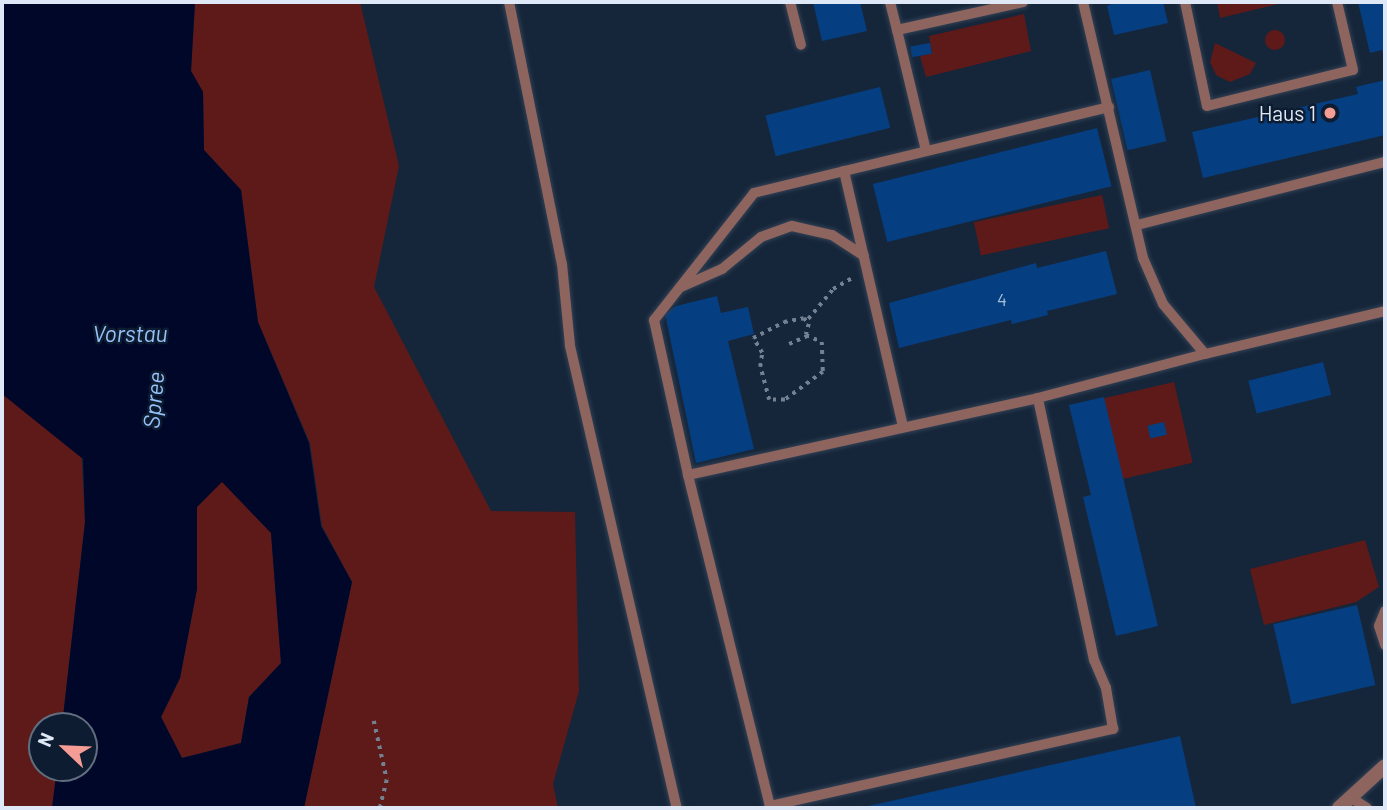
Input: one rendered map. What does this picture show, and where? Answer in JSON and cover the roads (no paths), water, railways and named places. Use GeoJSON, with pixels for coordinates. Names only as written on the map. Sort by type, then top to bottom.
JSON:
{"type":"FeatureCollection","features":[{"type":"Feature","properties":{"kind":"street"},"geometry":{"type":"LineString","coordinates":[[1339,808],[1385,766]]}},
{"type":"Feature","properties":{"kind":"lane"},"geometry":{"type":"LineString","coordinates":[[509,2],[562,264],[570,346],[677,808]]}},
{"type":"Feature","properties":{"kind":"lane"},"geometry":{"type":"LineString","coordinates":[[790,2],[801,45]]}},
{"type":"Feature","properties":{"kind":"lane"},"geometry":{"type":"LineString","coordinates":[[890,2],[926,151]]}},
{"type":"Feature","properties":{"kind":"lane"},"geometry":{"type":"LineString","coordinates":[[897,30],[1023,2]]}},
{"type":"Feature","properties":{"kind":"lane"},"geometry":{"type":"LineString","coordinates":[[1083,2],[1152,285],[1205,354]]}},
{"type":"Feature","properties":{"kind":"lane"},"geometry":{"type":"LineString","coordinates":[[1185,2],[1207,106],[1353,70],[1337,2]]}},
{"type":"Feature","properties":{"kind":"lane"},"geometry":{"type":"LineString","coordinates":[[1038,398],[1094,660],[1106,688],[1113,729],[770,806],[688,475],[654,320],[754,193],[1109,107]]}},
{"type":"Feature","properties":{"kind":"lane"},"geometry":{"type":"LineString","coordinates":[[1137,225],[1385,162]]}},
{"type":"Feature","properties":{"kind":"lane"},"geometry":{"type":"LineString","coordinates":[[844,171],[903,427]]}},
{"type":"Feature","properties":{"kind":"lane"},"geometry":{"type":"LineString","coordinates":[[678,288],[722,269],[761,237],[792,226],[832,235],[864,256]]}},
{"type":"Feature","properties":{"kind":"lane"},"geometry":{"type":"LineString","coordinates":[[688,475],[1038,398],[1385,310]]}},
{"type":"Feature","properties":{"kind":"lane"},"geometry":{"type":"LineString","coordinates":[[1385,611],[1379,626],[1385,645]]}},
{"type":"Feature","properties":{"kind":"lane"},"geometry":{"type":"LineString","coordinates":[[1350,797],[1367,808]]}},
{"type":"Feature","properties":{"kind":"water","name":"Vorstau"},"geometry":{"type":"Polygon","coordinates":[[[2,2],[195,2],[191,71],[203,92],[204,150],[241,190],[258,322],[309,443],[321,526],[352,582],[304,808],[52,808],[55,782],[98,782],[98,712],[64,712],[85,522],[83,459],[2,394],[2,2]],[[222,482],[197,507],[197,589],[180,678],[161,717],[182,758],[241,743],[249,697],[281,663],[271,533],[222,482]]]}},
{"type":"Feature","properties":{"kind":"place","name":"Haus 1"},"geometry":{"type":"Point","coordinates":[1330,113]}},
{"type":"Feature","properties":{"kind":"water label","name":"Spree"},"geometry":{"type":"Point","coordinates":[153,400]}}]}
